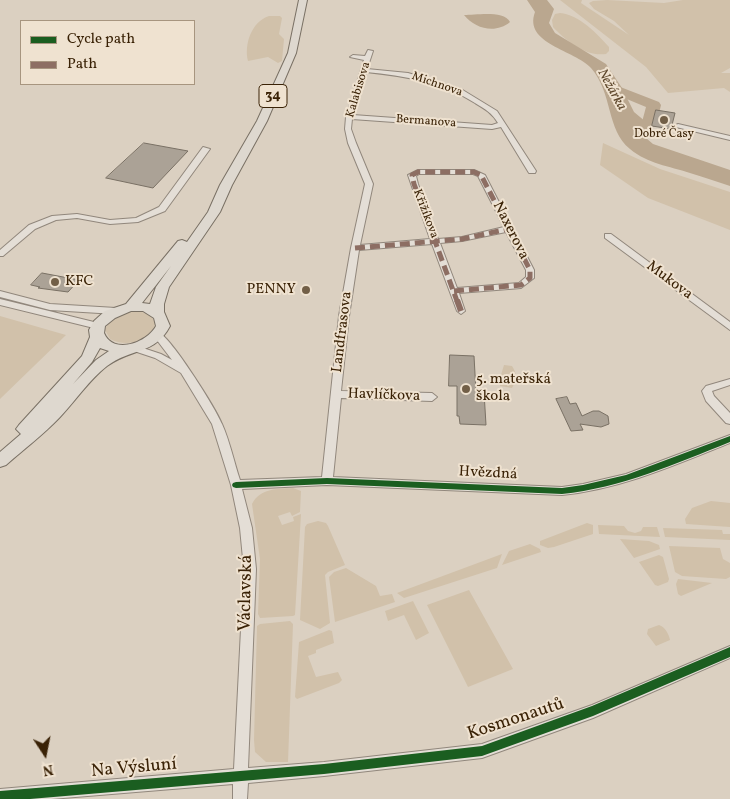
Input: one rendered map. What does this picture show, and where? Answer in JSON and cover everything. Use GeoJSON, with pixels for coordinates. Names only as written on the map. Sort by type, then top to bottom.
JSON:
{"type":"FeatureCollection","features":[{"type":"Feature","properties":{"kind":"main road","name":"34"},"geometry":{"type":"LineString","coordinates":[[157,312],[157,304],[163,287],[205,226],[262,121],[292,53],[303,0]]}},
{"type":"Feature","properties":{"kind":"main road","name":"34"},"geometry":{"type":"LineString","coordinates":[[131,307],[161,271],[226,185]]}},
{"type":"Feature","properties":{"kind":"main road"},"geometry":{"type":"LineString","coordinates":[[131,307],[146,308],[157,312],[163,323],[158,335],[146,344],[128,348],[101,363],[52,414],[0,460],[87,359],[105,317],[116,311],[131,307]]}},
{"type":"Feature","properties":{"kind":"main road"},"geometry":{"type":"LineString","coordinates":[[98,330],[99,339],[107,346],[128,348]]}},
{"type":"Feature","properties":{"kind":"street","name":"Kalabisova"},"geometry":{"type":"LineString","coordinates":[[353,57],[369,55],[349,117],[348,129],[370,184]]}},
{"type":"Feature","properties":{"kind":"street","name":"Michnova"},"geometry":{"type":"LineString","coordinates":[[364,70],[408,75],[459,90],[495,112],[532,171]]}},
{"type":"Feature","properties":{"kind":"street","name":"Bermanova"},"geometry":{"type":"LineString","coordinates":[[349,117],[492,127],[502,124]]}},
{"type":"Feature","properties":{"kind":"street"},"geometry":{"type":"LineString","coordinates":[[678,126],[730,138]]}},
{"type":"Feature","properties":{"kind":"street"},"geometry":{"type":"LineString","coordinates":[[1,254],[32,227],[55,218],[76,216],[110,222],[138,220],[162,209],[206,149]]}},
{"type":"Feature","properties":{"kind":"street","name":"Křižíkova"},"geometry":{"type":"LineString","coordinates":[[461,311],[412,175],[424,170],[474,172]]}},
{"type":"Feature","properties":{"kind":"street","name":"Naxerova"},"geometry":{"type":"LineString","coordinates":[[454,291],[521,285],[530,278],[530,270],[508,229],[484,177],[474,172]]}},
{"type":"Feature","properties":{"kind":"street","name":"Landfrasova"},"geometry":{"type":"LineString","coordinates":[[327,481],[344,316],[355,248],[370,184]]}},
{"type":"Feature","properties":{"kind":"street"},"geometry":{"type":"LineString","coordinates":[[355,248],[462,239],[508,229]]}},
{"type":"Feature","properties":{"kind":"street","name":"Mukova"},"geometry":{"type":"LineString","coordinates":[[608,236],[730,327]]}},
{"type":"Feature","properties":{"kind":"street"},"geometry":{"type":"LineString","coordinates":[[0,294],[50,307],[116,311]]}},
{"type":"Feature","properties":{"kind":"street"},"geometry":{"type":"LineString","coordinates":[[0,302],[98,330]]}},
{"type":"Feature","properties":{"kind":"street","name":"Václavská"},"geometry":{"type":"LineString","coordinates":[[158,335],[170,349],[217,424],[236,485],[246,528],[250,569],[240,799]]}},
{"type":"Feature","properties":{"kind":"street","name":"Václavská"},"geometry":{"type":"LineString","coordinates":[[128,348],[158,356],[183,370]]}},
{"type":"Feature","properties":{"kind":"street"},"geometry":{"type":"LineString","coordinates":[[730,382],[709,388],[707,391],[710,398],[730,420]]}},
{"type":"Feature","properties":{"kind":"street","name":"Havlíčkova"},"geometry":{"type":"LineString","coordinates":[[336,394],[432,398]]}},
{"type":"Feature","properties":{"kind":"street","name":"Hvězdná"},"geometry":{"type":"LineString","coordinates":[[236,485],[327,481],[562,491],[586,490],[614,482],[730,440]]}},
{"type":"Feature","properties":{"kind":"street","name":"Kosmonautů"},"geometry":{"type":"LineString","coordinates":[[240,776],[482,751],[593,711],[730,652]]}},
{"type":"Feature","properties":{"kind":"street","name":"Na Výsluní"},"geometry":{"type":"LineString","coordinates":[[0,796],[240,776]]}},
{"type":"Feature","properties":{"kind":"shaded area"},"geometry":{"type":"Polygon","coordinates":[[[560,0],[582,0],[581,3],[629,35],[614,21],[594,9],[589,3],[607,0],[664,3],[683,0],[730,0],[730,68],[721,73],[730,73],[730,92],[724,88],[668,93],[646,67],[560,0]]]}},
{"type":"Feature","properties":{"kind":"shaded area"},"geometry":{"type":"Polygon","coordinates":[[[555,14],[567,14],[581,21],[599,36],[609,47],[609,51],[606,54],[591,53],[577,47],[564,38],[553,27],[552,20],[555,14]]]}},
{"type":"Feature","properties":{"kind":"shaded area"},"geometry":{"type":"Polygon","coordinates":[[[269,16],[280,16],[282,18],[279,34],[284,39],[282,61],[278,63],[268,57],[248,61],[247,48],[250,35],[258,23],[269,16]]]}},
{"type":"Feature","properties":{"kind":"shaded area"},"geometry":{"type":"Polygon","coordinates":[[[603,143],[660,169],[730,192],[730,230],[648,198],[600,165],[603,143]]]}},
{"type":"Feature","properties":{"kind":"shaded area"},"geometry":{"type":"Polygon","coordinates":[[[138,311],[153,318],[155,324],[153,330],[148,335],[137,342],[130,343],[110,339],[105,330],[110,321],[128,312],[138,311]]]}},
{"type":"Feature","properties":{"kind":"shaded area"},"geometry":{"type":"Polygon","coordinates":[[[0,316],[66,335],[0,399],[0,316]]]}},
{"type":"Feature","properties":{"kind":"shaded area"},"geometry":{"type":"Polygon","coordinates":[[[504,365],[512,366],[515,372],[516,379],[512,388],[500,386],[504,365]]]}},
{"type":"Feature","properties":{"kind":"shaded area"},"geometry":{"type":"Polygon","coordinates":[[[293,488],[301,491],[300,512],[292,516],[290,512],[278,516],[282,525],[294,521],[293,517],[301,514],[295,615],[260,618],[258,614],[260,559],[252,504],[264,492],[293,488]]]}},
{"type":"Feature","properties":{"kind":"shaded area"},"geometry":{"type":"Polygon","coordinates":[[[711,501],[730,503],[730,527],[686,524],[685,519],[692,508],[711,501]]]}},
{"type":"Feature","properties":{"kind":"shaded area"},"geometry":{"type":"Polygon","coordinates":[[[318,521],[326,523],[328,526],[345,565],[325,575],[330,623],[320,629],[300,620],[305,527],[307,524],[318,521]]]}},
{"type":"Feature","properties":{"kind":"shaded area"},"geometry":{"type":"Polygon","coordinates":[[[587,523],[593,525],[593,534],[554,547],[548,548],[540,545],[540,541],[587,523]]]}},
{"type":"Feature","properties":{"kind":"shaded area"},"geometry":{"type":"Polygon","coordinates":[[[598,525],[624,526],[628,531],[635,533],[641,531],[643,527],[657,527],[660,537],[599,534],[598,525]]]}},
{"type":"Feature","properties":{"kind":"shaded area"},"geometry":{"type":"Polygon","coordinates":[[[663,528],[722,530],[723,534],[730,534],[730,540],[665,537],[663,528]]]}},
{"type":"Feature","properties":{"kind":"shaded area"},"geometry":{"type":"Polygon","coordinates":[[[620,539],[649,541],[659,545],[660,549],[634,558],[620,539]]]}},
{"type":"Feature","properties":{"kind":"shaded area"},"geometry":{"type":"Polygon","coordinates":[[[530,544],[540,549],[541,552],[502,565],[509,551],[530,544]]]}},
{"type":"Feature","properties":{"kind":"shaded area"},"geometry":{"type":"Polygon","coordinates":[[[669,546],[720,548],[723,559],[730,563],[730,577],[726,579],[682,576],[675,572],[669,546]]]}},
{"type":"Feature","properties":{"kind":"shaded area"},"geometry":{"type":"Polygon","coordinates":[[[502,554],[497,568],[404,598],[397,593],[502,554]]]}},
{"type":"Feature","properties":{"kind":"shaded area"},"geometry":{"type":"Polygon","coordinates":[[[659,555],[663,557],[669,579],[668,582],[658,586],[655,585],[639,562],[659,555]]]}},
{"type":"Feature","properties":{"kind":"shaded area"},"geometry":{"type":"Polygon","coordinates":[[[346,568],[376,586],[380,596],[392,594],[395,602],[335,622],[329,577],[334,572],[346,568]]]}},
{"type":"Feature","properties":{"kind":"shaded area"},"geometry":{"type":"Polygon","coordinates":[[[678,579],[712,583],[681,596],[678,594],[676,584],[678,579]]]}},
{"type":"Feature","properties":{"kind":"shaded area"},"geometry":{"type":"Polygon","coordinates":[[[469,590],[513,669],[468,687],[427,605],[469,590]]]}},
{"type":"Feature","properties":{"kind":"shaded area"},"geometry":{"type":"Polygon","coordinates":[[[413,601],[429,633],[416,640],[404,615],[388,621],[385,611],[413,601]]]}},
{"type":"Feature","properties":{"kind":"shaded area"},"geometry":{"type":"Polygon","coordinates":[[[290,621],[293,624],[288,762],[266,762],[255,752],[254,740],[257,626],[260,624],[290,621]]]}},
{"type":"Feature","properties":{"kind":"shaded area"},"geometry":{"type":"Polygon","coordinates":[[[659,625],[669,635],[670,640],[656,646],[647,634],[648,629],[659,625]]]}},
{"type":"Feature","properties":{"kind":"shaded area"},"geometry":{"type":"Polygon","coordinates":[[[329,630],[332,631],[334,643],[316,650],[316,653],[308,656],[316,677],[338,672],[342,680],[339,683],[297,699],[295,697],[299,642],[329,630]]]}},
{"type":"Feature","properties":{"kind":"water","name":"Nežárka"},"geometry":{"type":"Polygon","coordinates":[[[527,0],[547,0],[554,9],[549,23],[555,33],[606,64],[622,88],[634,112],[652,127],[646,138],[653,144],[730,170],[730,186],[659,164],[644,158],[630,149],[617,132],[598,78],[584,62],[552,45],[536,32],[533,23],[535,12],[527,0]]]}},
{"type":"Feature","properties":{"kind":"water"},"geometry":{"type":"Polygon","coordinates":[[[464,15],[496,15],[507,18],[510,22],[504,26],[492,29],[474,24],[464,15]]]}},
{"type":"Feature","properties":{"kind":"building","name":"Dobré Časy"},"geometry":{"type":"Polygon","coordinates":[[[656,110],[675,113],[671,129],[652,126],[656,110]]]}},
{"type":"Feature","properties":{"kind":"building"},"geometry":{"type":"Polygon","coordinates":[[[144,143],[188,151],[153,188],[106,178],[144,143]]]}},
{"type":"Feature","properties":{"kind":"building","name":"KFC"},"geometry":{"type":"Polygon","coordinates":[[[42,273],[79,280],[68,292],[38,288],[40,287],[31,285],[42,273]]]}},
{"type":"Feature","properties":{"kind":"building","name":"5. mateřská škola"},"geometry":{"type":"Polygon","coordinates":[[[450,355],[474,356],[476,392],[484,392],[486,425],[460,424],[459,416],[457,416],[457,386],[449,386],[450,355]]]}},
{"type":"Feature","properties":{"kind":"building"},"geometry":{"type":"Polygon","coordinates":[[[567,397],[570,404],[576,403],[582,416],[593,411],[599,411],[608,416],[609,424],[601,427],[580,424],[583,430],[571,431],[556,399],[567,397]]]}},
{"type":"Feature","properties":{"kind":"waterway","name":"Nežárka"},"geometry":{"type":"LineString","coordinates":[[610,87],[654,105],[649,123],[638,134]]}},
{"type":"Feature","properties":{"kind":"marked path"},"geometry":{"type":"LineString","coordinates":[[454,291],[521,285],[530,278],[530,270],[481,175],[474,172],[418,172],[412,175],[414,184],[461,311]]}},
{"type":"Feature","properties":{"kind":"marked path"},"geometry":{"type":"LineString","coordinates":[[355,248],[462,239],[508,229]]}},
{"type":"Feature","properties":{"kind":"cycle path"},"geometry":{"type":"LineString","coordinates":[[236,485],[327,481],[562,491],[583,489],[626,479],[730,439]]}},
{"type":"Feature","properties":{"kind":"cycle path"},"geometry":{"type":"LineString","coordinates":[[0,796],[324,769],[482,751],[593,711],[730,652]]}},
{"type":"Feature","properties":{"kind":"place","name":"Dobré Časy"},"geometry":{"type":"Point","coordinates":[664,120]}},
{"type":"Feature","properties":{"kind":"place","name":"KFC"},"geometry":{"type":"Point","coordinates":[55,282]}},
{"type":"Feature","properties":{"kind":"place","name":"PENNY"},"geometry":{"type":"Point","coordinates":[306,290]}},
{"type":"Feature","properties":{"kind":"place","name":"5. mateřská škola"},"geometry":{"type":"Point","coordinates":[466,389]}}]}
